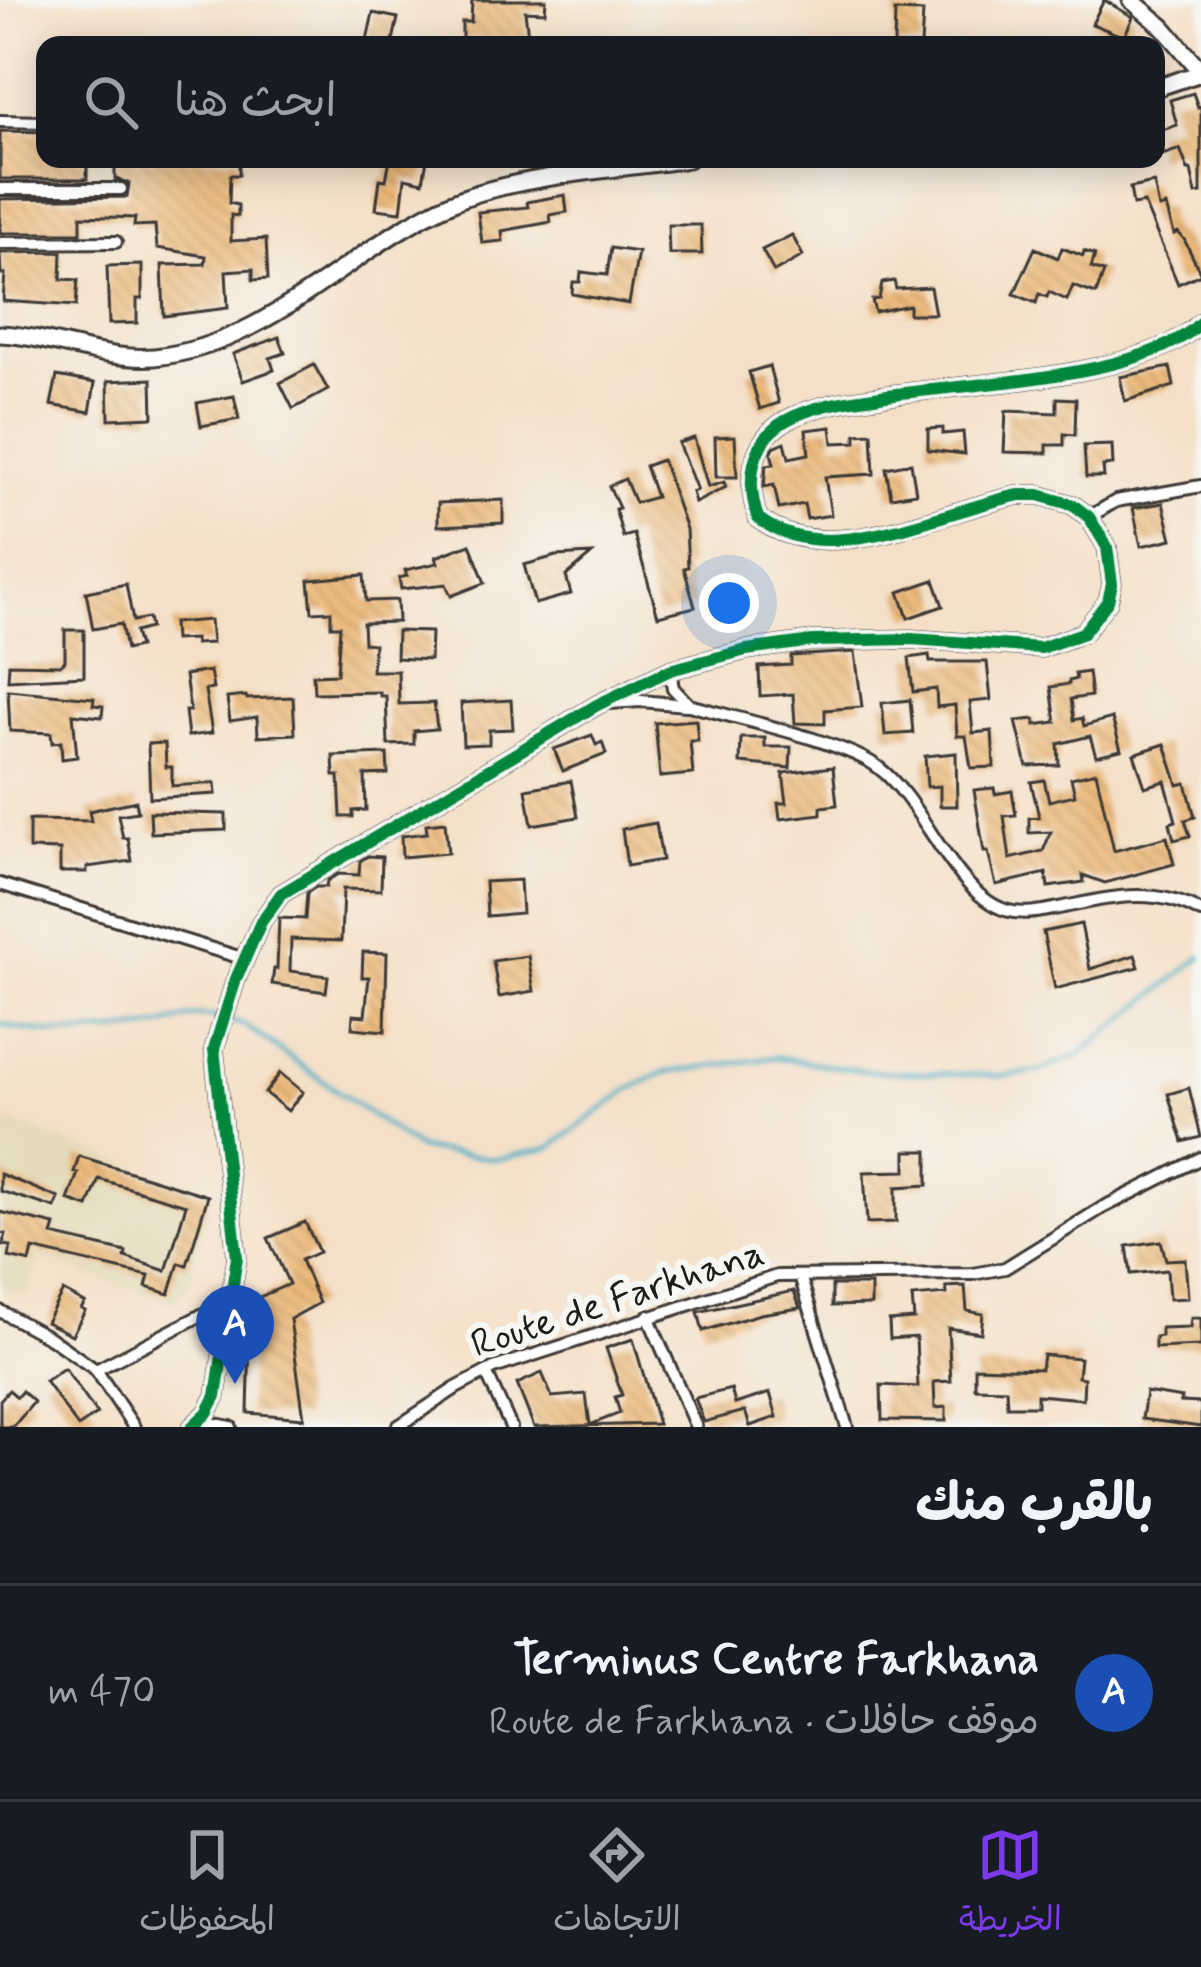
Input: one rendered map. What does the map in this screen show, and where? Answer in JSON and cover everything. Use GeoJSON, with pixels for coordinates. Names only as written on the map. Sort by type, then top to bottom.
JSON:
{"type":"FeatureCollection","features":[{"type":"Feature","properties":{"kind":"street"},"geometry":{"type":"LineString","coordinates":[[1131,0],[1163,27],[1201,72],[1165,85]]}},
{"type":"Feature","properties":{"kind":"street"},"geometry":{"type":"LineString","coordinates":[[0,121],[36,122]]}},
{"type":"Feature","properties":{"kind":"street"},"geometry":{"type":"LineString","coordinates":[[0,334],[128,356],[177,353],[212,343],[262,318],[424,218],[476,193],[632,168]]}},
{"type":"Feature","properties":{"kind":"street"},"geometry":{"type":"LineString","coordinates":[[0,189],[122,189]]}},
{"type":"Feature","properties":{"kind":"street"},"geometry":{"type":"LineString","coordinates":[[0,243],[116,242]]}},
{"type":"Feature","properties":{"kind":"street"},"geometry":{"type":"LineString","coordinates":[[193,1425],[216,1396],[236,1280],[236,1231],[216,1073],[218,1033],[261,922],[281,894],[597,705],[670,670],[746,650],[813,641],[910,639],[1014,648],[1062,643],[1083,633],[1097,618],[1112,584],[1107,547],[1089,517],[1056,498],[1021,495],[861,536],[813,541],[792,538],[758,518],[749,486],[753,464],[765,440],[782,423],[811,410],[933,387],[1096,369],[1165,349],[1187,337],[1201,322]]}},
{"type":"Feature","properties":{"kind":"street"},"geometry":{"type":"LineString","coordinates":[[1089,517],[1116,501],[1201,486]]}},
{"type":"Feature","properties":{"kind":"street"},"geometry":{"type":"LineString","coordinates":[[670,670],[673,688],[689,705]]}},
{"type":"Feature","properties":{"kind":"street"},"geometry":{"type":"LineString","coordinates":[[597,705],[641,701],[689,705],[867,759],[896,783],[961,873],[1002,909],[1032,913],[1142,894],[1174,899],[1201,912]]}},
{"type":"Feature","properties":{"kind":"street"},"geometry":{"type":"LineString","coordinates":[[0,884],[245,959]]}},
{"type":"Feature","properties":{"kind":"street","name":"Route de Farkhana"},"geometry":{"type":"LineString","coordinates":[[397,1427],[486,1372],[745,1285],[800,1276],[973,1274],[1005,1268],[1102,1208],[1201,1158]]}},
{"type":"Feature","properties":{"kind":"street"},"geometry":{"type":"LineString","coordinates":[[800,1276],[847,1427]]}},
{"type":"Feature","properties":{"kind":"street"},"geometry":{"type":"LineString","coordinates":[[96,1370],[232,1299]]}},
{"type":"Feature","properties":{"kind":"street"},"geometry":{"type":"LineString","coordinates":[[0,1311],[96,1370],[134,1427]]}},
{"type":"Feature","properties":{"kind":"street"},"geometry":{"type":"LineString","coordinates":[[648,1316],[696,1427]]}},
{"type":"Feature","properties":{"kind":"street"},"geometry":{"type":"LineString","coordinates":[[486,1372],[511,1427]]}},
{"type":"Feature","properties":{"kind":"street"},"geometry":{"type":"LineString","coordinates":[[193,1425],[231,1427]]}},
{"type":"Feature","properties":{"kind":"shaded area"},"geometry":{"type":"Polygon","coordinates":[[[0,1117],[211,1195],[190,1281],[173,1302],[40,1259],[26,1295],[0,1287],[0,1117]]]}},
{"type":"Feature","properties":{"kind":"building"},"geometry":{"type":"Polygon","coordinates":[[[472,0],[546,0],[545,12],[525,11],[528,36],[462,36],[462,22],[471,22],[472,0]]]}},
{"type":"Feature","properties":{"kind":"building"},"geometry":{"type":"Polygon","coordinates":[[[1104,0],[1133,17],[1124,36],[1092,24],[1104,0]]]}},
{"type":"Feature","properties":{"kind":"building"},"geometry":{"type":"Polygon","coordinates":[[[895,11],[923,12],[922,36],[894,36],[895,11]]]}},
{"type":"Feature","properties":{"kind":"building"},"geometry":{"type":"Polygon","coordinates":[[[373,13],[398,18],[394,36],[368,36],[373,13]]]}},
{"type":"Feature","properties":{"kind":"building"},"geometry":{"type":"Polygon","coordinates":[[[1193,93],[1201,106],[1201,193],[1196,194],[1180,149],[1165,154],[1165,129],[1177,125],[1170,100],[1193,93]]]}},
{"type":"Feature","properties":{"kind":"building"},"geometry":{"type":"Polygon","coordinates":[[[0,131],[36,132],[36,168],[87,168],[87,179],[0,179],[0,131]]]}},
{"type":"Feature","properties":{"kind":"building"},"geometry":{"type":"Polygon","coordinates":[[[115,168],[239,168],[239,175],[230,175],[229,203],[238,205],[238,216],[231,215],[231,241],[266,239],[268,279],[253,280],[253,269],[226,271],[228,308],[164,316],[162,265],[205,264],[206,256],[157,248],[155,225],[134,226],[135,218],[81,216],[81,233],[0,233],[0,199],[127,197],[129,183],[115,179],[115,168]]]}},
{"type":"Feature","properties":{"kind":"building"},"geometry":{"type":"Polygon","coordinates":[[[388,168],[425,168],[423,182],[405,178],[401,212],[376,209],[380,179],[386,180],[388,168]]]}},
{"type":"Feature","properties":{"kind":"building"},"geometry":{"type":"Polygon","coordinates":[[[1154,183],[1159,208],[1166,206],[1174,234],[1184,239],[1201,274],[1178,284],[1144,203],[1133,205],[1130,188],[1154,183]]]}},
{"type":"Feature","properties":{"kind":"building"},"geometry":{"type":"Polygon","coordinates":[[[565,195],[567,212],[550,215],[551,222],[502,231],[503,241],[482,243],[478,212],[528,207],[527,202],[565,195]]]}},
{"type":"Feature","properties":{"kind":"building"},"geometry":{"type":"Polygon","coordinates":[[[668,225],[701,225],[702,254],[669,254],[668,225]]]}},
{"type":"Feature","properties":{"kind":"building"},"geometry":{"type":"Polygon","coordinates":[[[792,235],[803,256],[774,272],[762,250],[792,235]]]}},
{"type":"Feature","properties":{"kind":"building"},"geometry":{"type":"Polygon","coordinates":[[[611,248],[638,252],[629,304],[572,294],[573,282],[580,282],[581,272],[607,275],[611,248]]]}},
{"type":"Feature","properties":{"kind":"building"},"geometry":{"type":"Polygon","coordinates":[[[1035,248],[1058,258],[1062,248],[1095,255],[1091,268],[1104,272],[1096,294],[1073,286],[1067,300],[1049,292],[1047,297],[1039,294],[1036,303],[1014,294],[1035,248]]]}},
{"type":"Feature","properties":{"kind":"building"},"geometry":{"type":"Polygon","coordinates":[[[62,252],[61,279],[78,280],[76,306],[3,301],[5,274],[1,274],[0,253],[62,252]]]}},
{"type":"Feature","properties":{"kind":"building"},"geometry":{"type":"Polygon","coordinates":[[[142,265],[137,323],[109,324],[107,266],[142,265]]]}},
{"type":"Feature","properties":{"kind":"building"},"geometry":{"type":"Polygon","coordinates":[[[894,281],[896,289],[930,287],[935,314],[909,314],[909,305],[875,312],[872,300],[879,299],[882,283],[894,281]]]}},
{"type":"Feature","properties":{"kind":"building"},"geometry":{"type":"Polygon","coordinates":[[[279,337],[285,353],[270,358],[274,370],[243,381],[233,354],[279,337]]]}},
{"type":"Feature","properties":{"kind":"building"},"geometry":{"type":"Polygon","coordinates":[[[314,365],[328,390],[293,409],[280,383],[314,365]]]}},
{"type":"Feature","properties":{"kind":"building"},"geometry":{"type":"Polygon","coordinates":[[[769,366],[779,403],[760,409],[749,372],[769,366]]]}},
{"type":"Feature","properties":{"kind":"building"},"geometry":{"type":"Polygon","coordinates":[[[1170,367],[1174,386],[1125,401],[1120,377],[1170,367]]]}},
{"type":"Feature","properties":{"kind":"building"},"geometry":{"type":"Polygon","coordinates":[[[57,376],[95,383],[90,412],[51,405],[57,376]]]}},
{"type":"Feature","properties":{"kind":"building"},"geometry":{"type":"Polygon","coordinates":[[[152,379],[153,417],[109,419],[108,381],[152,379]]]}},
{"type":"Feature","properties":{"kind":"building"},"geometry":{"type":"Polygon","coordinates":[[[234,396],[239,419],[201,426],[197,403],[234,396]]]}},
{"type":"Feature","properties":{"kind":"building"},"geometry":{"type":"Polygon","coordinates":[[[1057,398],[1076,399],[1075,435],[1064,434],[1064,445],[1047,445],[1047,453],[1004,452],[1006,411],[1057,413],[1057,398]]]}},
{"type":"Feature","properties":{"kind":"building"},"geometry":{"type":"Polygon","coordinates":[[[831,427],[833,443],[856,442],[856,434],[872,433],[874,474],[825,477],[831,515],[807,519],[804,504],[779,509],[774,485],[764,487],[766,465],[774,464],[774,447],[785,442],[789,458],[809,454],[806,430],[831,427]]]}},
{"type":"Feature","properties":{"kind":"building"},"geometry":{"type":"Polygon","coordinates":[[[943,428],[943,434],[963,432],[965,454],[928,450],[928,429],[943,428]]]}},
{"type":"Feature","properties":{"kind":"building"},"geometry":{"type":"Polygon","coordinates":[[[735,436],[737,477],[716,477],[715,437],[735,436]]]}},
{"type":"Feature","properties":{"kind":"building"},"geometry":{"type":"Polygon","coordinates":[[[694,438],[708,487],[724,482],[726,487],[695,503],[692,492],[697,490],[678,443],[694,438]]]}},
{"type":"Feature","properties":{"kind":"building"},"geometry":{"type":"Polygon","coordinates":[[[1112,445],[1113,465],[1103,466],[1104,477],[1086,477],[1084,446],[1112,445]]]}},
{"type":"Feature","properties":{"kind":"building"},"geometry":{"type":"Polygon","coordinates":[[[662,460],[686,529],[688,567],[684,568],[695,607],[658,616],[634,534],[623,537],[615,509],[619,508],[609,486],[625,479],[635,503],[656,497],[645,466],[662,460]]]}},
{"type":"Feature","properties":{"kind":"building"},"geometry":{"type":"Polygon","coordinates":[[[911,463],[916,493],[891,497],[886,468],[911,463]]]}},
{"type":"Feature","properties":{"kind":"building"},"geometry":{"type":"Polygon","coordinates":[[[503,500],[503,523],[438,526],[438,503],[503,500]]]}},
{"type":"Feature","properties":{"kind":"building"},"geometry":{"type":"Polygon","coordinates":[[[1163,503],[1172,539],[1141,546],[1133,508],[1163,503]]]}},
{"type":"Feature","properties":{"kind":"building"},"geometry":{"type":"Polygon","coordinates":[[[470,544],[485,583],[451,596],[446,584],[401,589],[399,578],[407,576],[405,570],[438,563],[436,557],[470,544]]]}},
{"type":"Feature","properties":{"kind":"building"},"geometry":{"type":"Polygon","coordinates":[[[592,554],[566,576],[571,594],[535,604],[524,565],[556,556],[592,554]]]}},
{"type":"Feature","properties":{"kind":"building"},"geometry":{"type":"Polygon","coordinates":[[[364,575],[366,601],[397,600],[398,622],[363,623],[364,643],[374,644],[372,671],[398,671],[399,704],[434,703],[437,729],[414,731],[414,744],[388,745],[386,696],[380,692],[314,693],[313,675],[337,674],[340,626],[331,626],[331,611],[312,612],[309,580],[364,575]]]}},
{"type":"Feature","properties":{"kind":"building"},"geometry":{"type":"Polygon","coordinates":[[[934,580],[943,606],[908,618],[899,592],[934,580]]]}},
{"type":"Feature","properties":{"kind":"building"},"geometry":{"type":"Polygon","coordinates":[[[126,584],[133,621],[148,618],[150,628],[135,632],[139,647],[126,650],[121,624],[93,629],[86,592],[126,584]]]}},
{"type":"Feature","properties":{"kind":"building"},"geometry":{"type":"Polygon","coordinates":[[[210,620],[212,643],[174,640],[173,623],[210,620]]]}},
{"type":"Feature","properties":{"kind":"building"},"geometry":{"type":"Polygon","coordinates":[[[65,630],[84,630],[84,676],[8,680],[9,664],[60,665],[65,661],[65,630]]]}},
{"type":"Feature","properties":{"kind":"building"},"geometry":{"type":"Polygon","coordinates":[[[397,631],[431,632],[430,660],[396,658],[397,631]]]}},
{"type":"Feature","properties":{"kind":"building"},"geometry":{"type":"Polygon","coordinates":[[[855,652],[862,707],[825,710],[825,724],[795,723],[793,694],[760,696],[759,667],[791,665],[791,656],[855,652]]]}},
{"type":"Feature","properties":{"kind":"building"},"geometry":{"type":"Polygon","coordinates":[[[929,655],[930,662],[987,662],[991,700],[970,702],[973,733],[992,731],[994,767],[971,768],[966,736],[957,736],[955,705],[937,707],[936,689],[913,692],[909,658],[929,655]]]}},
{"type":"Feature","properties":{"kind":"building"},"geometry":{"type":"Polygon","coordinates":[[[210,671],[213,689],[205,690],[212,733],[188,736],[185,675],[210,671]]]}},
{"type":"Feature","properties":{"kind":"building"},"geometry":{"type":"Polygon","coordinates":[[[1088,672],[1091,696],[1071,699],[1074,720],[1082,718],[1084,726],[1112,718],[1121,750],[1096,756],[1090,736],[1058,744],[1059,765],[1027,766],[1016,721],[1056,722],[1051,687],[1069,684],[1075,674],[1088,672]]]}},
{"type":"Feature","properties":{"kind":"building"},"geometry":{"type":"Polygon","coordinates":[[[8,690],[94,698],[93,705],[103,706],[102,717],[73,714],[77,757],[62,759],[61,742],[52,743],[51,733],[10,731],[8,690]]]}},
{"type":"Feature","properties":{"kind":"building"},"geometry":{"type":"Polygon","coordinates":[[[293,697],[295,734],[258,736],[257,717],[230,721],[227,698],[293,697]]]}},
{"type":"Feature","properties":{"kind":"building"},"geometry":{"type":"Polygon","coordinates":[[[511,700],[513,729],[489,730],[489,744],[463,745],[461,703],[511,700]]]}},
{"type":"Feature","properties":{"kind":"building"},"geometry":{"type":"Polygon","coordinates":[[[910,700],[913,733],[885,735],[882,703],[910,700]]]}},
{"type":"Feature","properties":{"kind":"building"},"geometry":{"type":"Polygon","coordinates":[[[696,720],[698,741],[690,741],[693,774],[660,777],[655,723],[696,720]]]}},
{"type":"Feature","properties":{"kind":"building"},"geometry":{"type":"Polygon","coordinates":[[[592,735],[596,745],[602,742],[606,754],[563,771],[554,749],[592,735]]]}},
{"type":"Feature","properties":{"kind":"building"},"geometry":{"type":"Polygon","coordinates":[[[741,738],[765,738],[765,747],[791,747],[790,768],[740,763],[741,738]]]}},
{"type":"Feature","properties":{"kind":"building"},"geometry":{"type":"Polygon","coordinates":[[[165,743],[172,786],[215,783],[216,794],[150,798],[148,744],[165,743]]]}},
{"type":"Feature","properties":{"kind":"building"},"geometry":{"type":"Polygon","coordinates":[[[1165,744],[1178,785],[1186,783],[1195,817],[1185,820],[1190,836],[1174,840],[1170,823],[1176,821],[1165,781],[1145,787],[1134,754],[1165,744]]]}},
{"type":"Feature","properties":{"kind":"building"},"geometry":{"type":"Polygon","coordinates":[[[956,753],[957,806],[940,806],[940,786],[927,787],[925,756],[956,753]]]}},
{"type":"Feature","properties":{"kind":"building"},"geometry":{"type":"Polygon","coordinates":[[[387,754],[388,774],[365,775],[366,810],[341,817],[333,756],[387,754]]]}},
{"type":"Feature","properties":{"kind":"building"},"geometry":{"type":"Polygon","coordinates":[[[833,767],[837,805],[821,807],[821,814],[780,819],[778,803],[787,803],[783,773],[833,767]]]}},
{"type":"Feature","properties":{"kind":"building"},"geometry":{"type":"Polygon","coordinates":[[[1096,772],[1114,851],[1167,837],[1174,864],[1105,883],[1083,875],[1084,882],[1048,887],[1046,873],[996,885],[988,852],[984,852],[974,790],[1012,791],[1016,815],[1004,816],[1010,859],[1043,851],[1051,832],[1029,833],[1029,818],[1039,817],[1031,782],[1044,780],[1049,801],[1075,795],[1071,778],[1096,772]]]}},
{"type":"Feature","properties":{"kind":"building"},"geometry":{"type":"Polygon","coordinates":[[[571,781],[578,817],[532,825],[526,789],[571,781]]]}},
{"type":"Feature","properties":{"kind":"building"},"geometry":{"type":"Polygon","coordinates":[[[136,801],[138,812],[118,815],[132,861],[87,867],[87,872],[60,872],[60,850],[29,849],[29,820],[91,821],[89,811],[136,801]]]}},
{"type":"Feature","properties":{"kind":"building"},"geometry":{"type":"Polygon","coordinates":[[[150,812],[226,814],[226,830],[151,833],[150,812]]]}},
{"type":"Feature","properties":{"kind":"building"},"geometry":{"type":"Polygon","coordinates":[[[445,822],[448,853],[402,857],[401,836],[427,833],[426,824],[445,822]]]}},
{"type":"Feature","properties":{"kind":"building"},"geometry":{"type":"Polygon","coordinates":[[[656,823],[662,860],[627,866],[622,829],[656,823]]]}},
{"type":"Feature","properties":{"kind":"building"},"geometry":{"type":"Polygon","coordinates":[[[382,857],[381,890],[343,889],[341,941],[291,939],[290,971],[328,976],[326,992],[272,984],[279,918],[305,919],[307,893],[326,887],[338,874],[359,875],[360,861],[382,857]]]}},
{"type":"Feature","properties":{"kind":"building"},"geometry":{"type":"Polygon","coordinates":[[[520,880],[522,913],[487,916],[485,882],[520,880]]]}},
{"type":"Feature","properties":{"kind":"building"},"geometry":{"type":"Polygon","coordinates":[[[1081,924],[1090,969],[1135,955],[1139,967],[1055,989],[1043,932],[1081,924]]]}},
{"type":"Feature","properties":{"kind":"building"},"geometry":{"type":"Polygon","coordinates":[[[363,952],[387,953],[385,1031],[352,1028],[353,1015],[365,1016],[369,977],[362,977],[363,952]]]}},
{"type":"Feature","properties":{"kind":"building"},"geometry":{"type":"Polygon","coordinates":[[[528,956],[534,991],[499,997],[493,961],[528,956]]]}},
{"type":"Feature","properties":{"kind":"building"},"geometry":{"type":"Polygon","coordinates":[[[280,1073],[303,1092],[288,1111],[265,1093],[280,1073]]]}},
{"type":"Feature","properties":{"kind":"building"},"geometry":{"type":"Polygon","coordinates":[[[1189,1088],[1201,1137],[1183,1142],[1168,1094],[1189,1088]]]}},
{"type":"Feature","properties":{"kind":"building"},"geometry":{"type":"Polygon","coordinates":[[[906,1151],[928,1151],[928,1185],[896,1187],[896,1222],[867,1223],[864,1172],[906,1171],[906,1151]]]}},
{"type":"Feature","properties":{"kind":"building"},"geometry":{"type":"Polygon","coordinates":[[[79,1156],[208,1196],[187,1265],[179,1263],[169,1294],[146,1287],[149,1276],[33,1249],[30,1262],[9,1257],[11,1246],[3,1245],[6,1234],[0,1233],[0,1212],[55,1225],[52,1235],[126,1252],[125,1257],[166,1271],[186,1205],[99,1179],[88,1207],[68,1200],[79,1156]]]}},
{"type":"Feature","properties":{"kind":"building"},"geometry":{"type":"Polygon","coordinates":[[[0,1174],[59,1198],[55,1208],[0,1191],[0,1174]]]}},
{"type":"Feature","properties":{"kind":"building"},"geometry":{"type":"Polygon","coordinates":[[[305,1222],[319,1252],[301,1260],[319,1303],[290,1319],[304,1418],[248,1413],[250,1336],[259,1334],[246,1303],[289,1284],[268,1238],[305,1222]]]}},
{"type":"Feature","properties":{"kind":"building"},"geometry":{"type":"Polygon","coordinates":[[[1161,1241],[1166,1260],[1185,1259],[1188,1298],[1169,1299],[1167,1270],[1131,1274],[1127,1246],[1161,1241]]]}},
{"type":"Feature","properties":{"kind":"building"},"geometry":{"type":"Polygon","coordinates":[[[832,1285],[871,1285],[871,1305],[832,1306],[832,1285]]]}},
{"type":"Feature","properties":{"kind":"building"},"geometry":{"type":"Polygon","coordinates":[[[965,1286],[967,1311],[983,1314],[981,1333],[948,1328],[951,1381],[934,1382],[935,1408],[946,1407],[946,1421],[882,1420],[881,1385],[918,1387],[916,1337],[890,1339],[889,1321],[914,1319],[912,1297],[947,1294],[946,1287],[965,1286]]]}},
{"type":"Feature","properties":{"kind":"building"},"geometry":{"type":"Polygon","coordinates":[[[63,1291],[85,1303],[72,1335],[46,1322],[63,1291]]]}},
{"type":"Feature","properties":{"kind":"building"},"geometry":{"type":"Polygon","coordinates":[[[794,1291],[800,1308],[703,1331],[698,1312],[794,1291]]]}},
{"type":"Feature","properties":{"kind":"building"},"geometry":{"type":"Polygon","coordinates":[[[1191,1318],[1201,1318],[1201,1346],[1155,1348],[1161,1328],[1190,1327],[1191,1318]]]}},
{"type":"Feature","properties":{"kind":"building"},"geometry":{"type":"Polygon","coordinates":[[[633,1339],[658,1424],[534,1427],[517,1384],[542,1373],[552,1397],[586,1394],[590,1425],[620,1413],[615,1397],[622,1395],[606,1348],[633,1339]]]}},
{"type":"Feature","properties":{"kind":"building"},"geometry":{"type":"Polygon","coordinates":[[[1043,1355],[1080,1358],[1083,1399],[1037,1395],[1037,1406],[1007,1406],[1006,1389],[975,1388],[975,1367],[1041,1369],[1043,1355]]]}},
{"type":"Feature","properties":{"kind":"building"},"geometry":{"type":"Polygon","coordinates":[[[64,1368],[97,1414],[78,1427],[45,1381],[64,1368]]]}},
{"type":"Feature","properties":{"kind":"building"},"geometry":{"type":"Polygon","coordinates":[[[731,1389],[735,1404],[770,1393],[777,1417],[750,1426],[745,1411],[704,1422],[695,1398],[731,1389]]]}},
{"type":"Feature","properties":{"kind":"building"},"geometry":{"type":"Polygon","coordinates":[[[9,1390],[17,1397],[22,1391],[34,1402],[13,1427],[0,1427],[0,1400],[9,1390]]]}},
{"type":"Feature","properties":{"kind":"building"},"geometry":{"type":"Polygon","coordinates":[[[1146,1392],[1201,1403],[1201,1427],[1142,1419],[1146,1392]]]}},
{"type":"Feature","properties":{"kind":"waterway"},"geometry":{"type":"LineString","coordinates":[[229,1021],[243,1024],[419,1149],[498,1159],[550,1148],[628,1090],[663,1073],[777,1057],[865,1071],[1005,1076],[1039,1071],[1079,1055],[1201,957]]}},
{"type":"Feature","properties":{"kind":"waterway"},"geometry":{"type":"LineString","coordinates":[[0,1024],[76,1033],[153,1027],[192,1017],[218,1018]]}},
{"type":"Feature","properties":{"kind":"cycle path"},"geometry":{"type":"LineString","coordinates":[[192,1427],[216,1396],[237,1257],[214,1049],[236,979],[261,922],[281,894],[597,705],[670,670],[746,650],[813,641],[911,639],[1041,648],[1083,633],[1108,601],[1112,584],[1107,547],[1089,517],[1073,505],[1020,495],[886,532],[817,540],[786,533],[758,518],[752,491],[758,452],[785,421],[817,408],[1095,368],[1174,342],[1201,322]]}},
{"type":"Feature","properties":{"kind":"place","name":"Terminus Centre Farkhana"},"geometry":{"type":"Point","coordinates":[235,1384]}}]}
